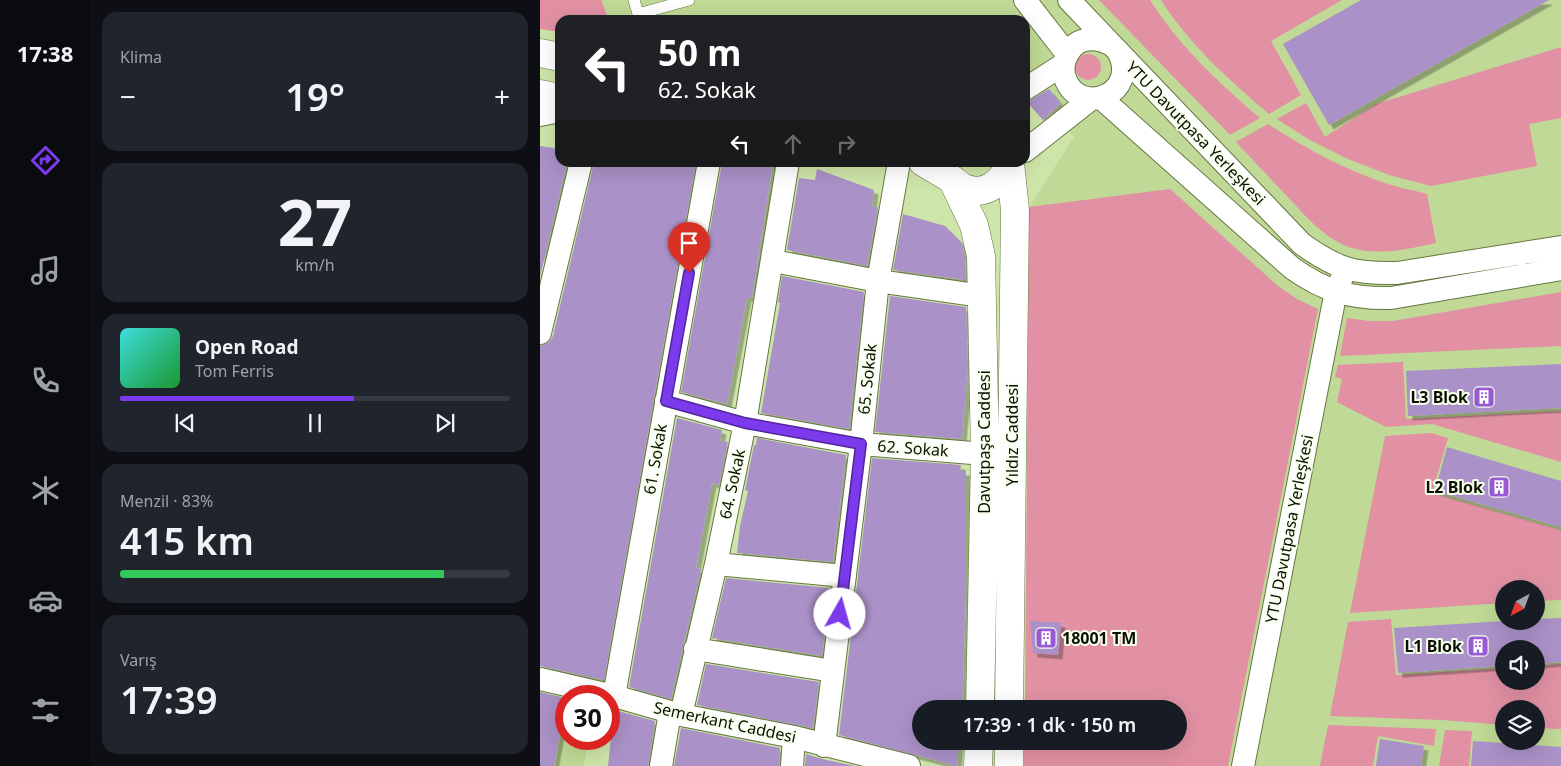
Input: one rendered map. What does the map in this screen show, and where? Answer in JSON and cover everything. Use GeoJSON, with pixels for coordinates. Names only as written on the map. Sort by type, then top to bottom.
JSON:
{"type":"FeatureCollection","features":[{"type":"Feature","properties":{"kind":"street","name":"YTU Davutpasa Yerleşkesi"},"geometry":{"type":"LineString","coordinates":[[1025,0],[1065,59],[1064,74],[1067,84],[1074,91],[1082,96],[1096,99],[1308,280],[1351,296],[1391,298],[1561,269]]}},
{"type":"Feature","properties":{"kind":"street","name":"YTU Davutpasa Yerleşkesi"},"geometry":{"type":"LineString","coordinates":[[1069,0],[1302,244],[1324,260],[1344,269],[1372,274],[1397,273],[1561,247]]}},
{"type":"Feature","properties":{"kind":"street"},"geometry":{"type":"LineString","coordinates":[[1030,85],[1065,59],[1073,46],[1082,41],[1092,38],[1102,40],[1115,48]]}},
{"type":"Feature","properties":{"kind":"street","name":"YTU Davutpasa Yerleşkesi"},"geometry":{"type":"LineString","coordinates":[[1030,147],[1096,99],[1110,94],[1117,88],[1124,70],[1123,60],[1115,48]]}},
{"type":"Feature","properties":{"kind":"street"},"geometry":{"type":"LineString","coordinates":[[540,54],[555,56]]}},
{"type":"Feature","properties":{"kind":"street"},"geometry":{"type":"LineString","coordinates":[[540,94],[555,97]]}},
{"type":"Feature","properties":{"kind":"street"},"geometry":{"type":"LineString","coordinates":[[540,115],[555,112]]}},
{"type":"Feature","properties":{"kind":"street"},"geometry":{"type":"LineString","coordinates":[[540,334],[580,167]]}},
{"type":"Feature","properties":{"kind":"street","name":"61. Sokak"},"geometry":{"type":"LineString","coordinates":[[616,685],[708,167]]}},
{"type":"Feature","properties":{"kind":"street","name":"64. Sokak"},"geometry":{"type":"LineString","coordinates":[[661,766],[695,649],[716,564],[745,423],[787,167]]}},
{"type":"Feature","properties":{"kind":"street","name":"65. Sokak"},"geometry":{"type":"LineString","coordinates":[[824,746],[861,444],[878,281],[898,167]]}},
{"type":"Feature","properties":{"kind":"street"},"geometry":{"type":"LineString","coordinates":[[936,167],[948,172],[961,187],[971,190],[982,190],[992,187],[1000,181],[1009,167]]}},
{"type":"Feature","properties":{"kind":"street","name":"Yıldız Caddesi"},"geometry":{"type":"LineString","coordinates":[[1010,167],[1015,210],[1010,700]]}},
{"type":"Feature","properties":{"kind":"street","name":"Davutpaşa Caddesi"},"geometry":{"type":"LineString","coordinates":[[948,172],[974,225],[980,256],[985,454],[980,700]]}},
{"type":"Feature","properties":{"kind":"street"},"geometry":{"type":"LineString","coordinates":[[773,261],[878,281],[982,296]]}},
{"type":"Feature","properties":{"kind":"street","name":"YTU Davutpasa Yerleşkesi"},"geometry":{"type":"LineString","coordinates":[[1243,766],[1337,292],[1344,269]]}},
{"type":"Feature","properties":{"kind":"street","name":"62. Sokak"},"geometry":{"type":"LineString","coordinates":[[666,401],[745,423],[861,444],[985,454]]}},
{"type":"Feature","properties":{"kind":"street"},"geometry":{"type":"LineString","coordinates":[[716,564],[845,576]]}},
{"type":"Feature","properties":{"kind":"street"},"geometry":{"type":"LineString","coordinates":[[695,649],[833,671]]}},
{"type":"Feature","properties":{"kind":"street","name":"Semerkant Caddesi"},"geometry":{"type":"LineString","coordinates":[[540,679],[566,685]]}},
{"type":"Feature","properties":{"kind":"street","name":"Semerkant Caddesi"},"geometry":{"type":"LineString","coordinates":[[620,698],[675,713],[794,737],[864,760],[910,766]]}},
{"type":"Feature","properties":{"kind":"street"},"geometry":{"type":"LineString","coordinates":[[792,766],[794,737]]}},
{"type":"Feature","properties":{"kind":"street"},"geometry":{"type":"LineString","coordinates":[[978,766],[979,750]]}},
{"type":"Feature","properties":{"kind":"street"},"geometry":{"type":"LineString","coordinates":[[1009,750],[1009,766]]}},
{"type":"Feature","properties":{"kind":"lane"},"geometry":{"type":"LineString","coordinates":[[634,0],[642,15]]}},
{"type":"Feature","properties":{"kind":"lane"},"geometry":{"type":"LineString","coordinates":[[648,15],[689,0]]}},
{"type":"Feature","properties":{"kind":"shaded area"},"geometry":{"type":"Polygon","coordinates":[[[540,0],[1561,0],[1561,766],[1024,766],[1024,750],[1187,750],[1187,700],[1025,700],[1029,207],[1074,137],[1030,87],[1030,15],[555,15],[555,31],[540,29],[540,0]]]}},
{"type":"Feature","properties":{"kind":"shaded area"},"geometry":{"type":"Polygon","coordinates":[[[540,0],[601,0],[607,15],[555,15],[555,31],[540,29],[540,0]]]}},
{"type":"Feature","properties":{"kind":"shaded area"},"geometry":{"type":"Polygon","coordinates":[[[1099,0],[1150,0],[1161,17],[1200,63],[1260,118],[1230,135],[1099,0]]]}},
{"type":"Feature","properties":{"kind":"shaded area"},"geometry":{"type":"Polygon","coordinates":[[[1161,0],[1342,0],[1271,41],[1301,95],[1269,114],[1225,75],[1197,46],[1184,32],[1161,0]]]}},
{"type":"Feature","properties":{"kind":"shaded area"},"geometry":{"type":"Polygon","coordinates":[[[1561,47],[1561,118],[1529,124],[1537,166],[1431,186],[1389,175],[1348,159],[1308,139],[1277,119],[1306,103],[1325,137],[1376,104],[1561,47]]]}},
{"type":"Feature","properties":{"kind":"shaded area"},"geometry":{"type":"Polygon","coordinates":[[[1088,54],[1098,57],[1101,67],[1098,77],[1088,80],[1078,77],[1075,67],[1078,57],[1088,54]]]}},
{"type":"Feature","properties":{"kind":"shaded area"},"geometry":{"type":"Polygon","coordinates":[[[1268,124],[1310,150],[1339,165],[1390,185],[1427,194],[1436,243],[1396,250],[1366,251],[1345,245],[1325,234],[1236,142],[1268,124]]]}},
{"type":"Feature","properties":{"kind":"shaded area"},"geometry":{"type":"Polygon","coordinates":[[[1170,189],[1278,286],[1297,299],[1318,309],[1228,766],[1024,766],[1024,750],[1187,750],[1187,700],[1025,700],[1029,207],[1170,189]]]}},
{"type":"Feature","properties":{"kind":"shaded area"},"geometry":{"type":"Polygon","coordinates":[[[1561,292],[1561,346],[1340,356],[1347,318],[1369,321],[1393,321],[1561,292]]]}},
{"type":"Feature","properties":{"kind":"shaded area"},"geometry":{"type":"Polygon","coordinates":[[[1403,362],[1406,419],[1561,411],[1561,462],[1432,424],[1386,427],[1337,402],[1342,379],[1335,377],[1338,365],[1403,362]]]}},
{"type":"Feature","properties":{"kind":"shaded area"},"geometry":{"type":"Polygon","coordinates":[[[1431,433],[1448,438],[1432,493],[1561,530],[1561,600],[1545,601],[1545,580],[1495,580],[1495,604],[1350,613],[1385,436],[1431,433]]]}},
{"type":"Feature","properties":{"kind":"shaded area"},"geometry":{"type":"Polygon","coordinates":[[[1391,619],[1396,675],[1495,669],[1495,690],[1545,690],[1545,665],[1561,664],[1561,729],[1545,728],[1545,700],[1495,700],[1495,724],[1442,720],[1330,716],[1348,622],[1391,619]]]}},
{"type":"Feature","properties":{"kind":"shaded area"},"geometry":{"type":"Polygon","coordinates":[[[1328,725],[1436,729],[1434,746],[1378,736],[1373,766],[1320,766],[1328,725]]]}},
{"type":"Feature","properties":{"kind":"shaded area"},"geometry":{"type":"Polygon","coordinates":[[[1445,730],[1472,731],[1469,766],[1439,766],[1445,730]]]}},
{"type":"Feature","properties":{"kind":"shaded area"},"geometry":{"type":"Polygon","coordinates":[[[558,750],[586,750],[584,766],[556,766],[558,750]]]}},
{"type":"Feature","properties":{"kind":"building"},"geometry":{"type":"Polygon","coordinates":[[[1361,0],[1549,0],[1329,125],[1283,44],[1361,0]]]}},
{"type":"Feature","properties":{"kind":"building"},"geometry":{"type":"Polygon","coordinates":[[[1049,89],[1061,104],[1043,120],[1030,105],[1030,100],[1049,89]]]}},
{"type":"Feature","properties":{"kind":"building"},"geometry":{"type":"Polygon","coordinates":[[[540,146],[555,148],[555,167],[566,167],[540,277],[540,146]]]}},
{"type":"Feature","properties":{"kind":"building"},"geometry":{"type":"Polygon","coordinates":[[[593,167],[695,167],[604,680],[540,666],[540,346],[549,342],[553,336],[593,167]]]}},
{"type":"Feature","properties":{"kind":"building"},"geometry":{"type":"Polygon","coordinates":[[[721,167],[772,167],[752,298],[747,297],[727,404],[681,392],[721,167]]]}},
{"type":"Feature","properties":{"kind":"building"},"geometry":{"type":"Polygon","coordinates":[[[817,169],[874,190],[872,206],[878,207],[867,266],[787,250],[799,178],[815,180],[817,169]]]}},
{"type":"Feature","properties":{"kind":"building"},"geometry":{"type":"Polygon","coordinates":[[[903,214],[945,226],[962,243],[966,280],[893,270],[903,214]]]}},
{"type":"Feature","properties":{"kind":"building"},"geometry":{"type":"Polygon","coordinates":[[[782,276],[864,292],[849,429],[761,413],[780,303],[778,302],[782,276]]]}},
{"type":"Feature","properties":{"kind":"building"},"geometry":{"type":"Polygon","coordinates":[[[890,296],[966,307],[968,369],[962,439],[875,432],[890,296]]]}},
{"type":"Feature","properties":{"kind":"building","name":"L3 Blok"},"geometry":{"type":"Polygon","coordinates":[[[1561,364],[1561,408],[1408,416],[1406,371],[1561,364]]]}},
{"type":"Feature","properties":{"kind":"building"},"geometry":{"type":"Polygon","coordinates":[[[677,418],[722,430],[720,441],[728,442],[719,485],[712,483],[696,568],[701,569],[671,699],[629,687],[677,418]]]}},
{"type":"Feature","properties":{"kind":"building"},"geometry":{"type":"Polygon","coordinates":[[[757,438],[846,455],[833,562],[737,553],[740,526],[748,491],[745,490],[757,438]]]}},
{"type":"Feature","properties":{"kind":"building","name":"L2 Blok"},"geometry":{"type":"Polygon","coordinates":[[[1447,447],[1561,481],[1561,527],[1435,491],[1447,447]]]}},
{"type":"Feature","properties":{"kind":"building"},"geometry":{"type":"Polygon","coordinates":[[[872,458],[961,465],[960,471],[966,471],[966,590],[962,700],[912,700],[912,750],[958,750],[957,766],[839,735],[872,458]]]}},
{"type":"Feature","properties":{"kind":"building"},"geometry":{"type":"Polygon","coordinates":[[[726,578],[830,588],[822,656],[712,638],[726,578]]]}},
{"type":"Feature","properties":{"kind":"building","name":"L1 Blok"},"geometry":{"type":"Polygon","coordinates":[[[1561,618],[1561,662],[1545,663],[1545,640],[1495,640],[1495,667],[1398,673],[1394,628],[1495,622],[1495,630],[1545,630],[1545,619],[1561,618]]]}},
{"type":"Feature","properties":{"kind":"building","name":"18001 TM"},"geometry":{"type":"Polygon","coordinates":[[[1030,621],[1061,623],[1058,655],[1033,653],[1030,621]]]}},
{"type":"Feature","properties":{"kind":"building"},"geometry":{"type":"Polygon","coordinates":[[[706,664],[819,682],[813,728],[697,705],[706,664]]]}},
{"type":"Feature","properties":{"kind":"building"},"geometry":{"type":"Polygon","coordinates":[[[540,692],[555,695],[555,750],[557,750],[554,766],[540,766],[540,692]]]}},
{"type":"Feature","properties":{"kind":"building"},"geometry":{"type":"Polygon","coordinates":[[[620,712],[655,721],[648,766],[608,766],[610,750],[620,750],[620,712]]]}},
{"type":"Feature","properties":{"kind":"building"},"geometry":{"type":"Polygon","coordinates":[[[681,728],[780,748],[779,766],[674,766],[681,728]]]}},
{"type":"Feature","properties":{"kind":"building"},"geometry":{"type":"Polygon","coordinates":[[[1380,739],[1424,746],[1421,766],[1376,766],[1380,739]]]}},
{"type":"Feature","properties":{"kind":"building"},"geometry":{"type":"Polygon","coordinates":[[[1473,741],[1495,742],[1495,750],[1545,750],[1545,746],[1561,747],[1561,766],[1471,766],[1473,741]]]}},
{"type":"Feature","properties":{"kind":"building"},"geometry":{"type":"Polygon","coordinates":[[[806,754],[822,759],[855,766],[805,766],[806,754]]]}},
{"type":"Feature","properties":{"kind":"place","name":"L3 Blok"},"geometry":{"type":"Point","coordinates":[1484,397]}},
{"type":"Feature","properties":{"kind":"place","name":"L2 Blok"},"geometry":{"type":"Point","coordinates":[1499,487]}},
{"type":"Feature","properties":{"kind":"place","name":"18001 TM"},"geometry":{"type":"Point","coordinates":[1046,638]}},
{"type":"Feature","properties":{"kind":"place","name":"L1 Blok"},"geometry":{"type":"Point","coordinates":[1478,646]}},
{"type":"Feature","properties":{"kind":"route"},"geometry":{"type":"LineString","coordinates":[[689,273],[666,401],[745,423],[861,444],[840,614]]}}]}
